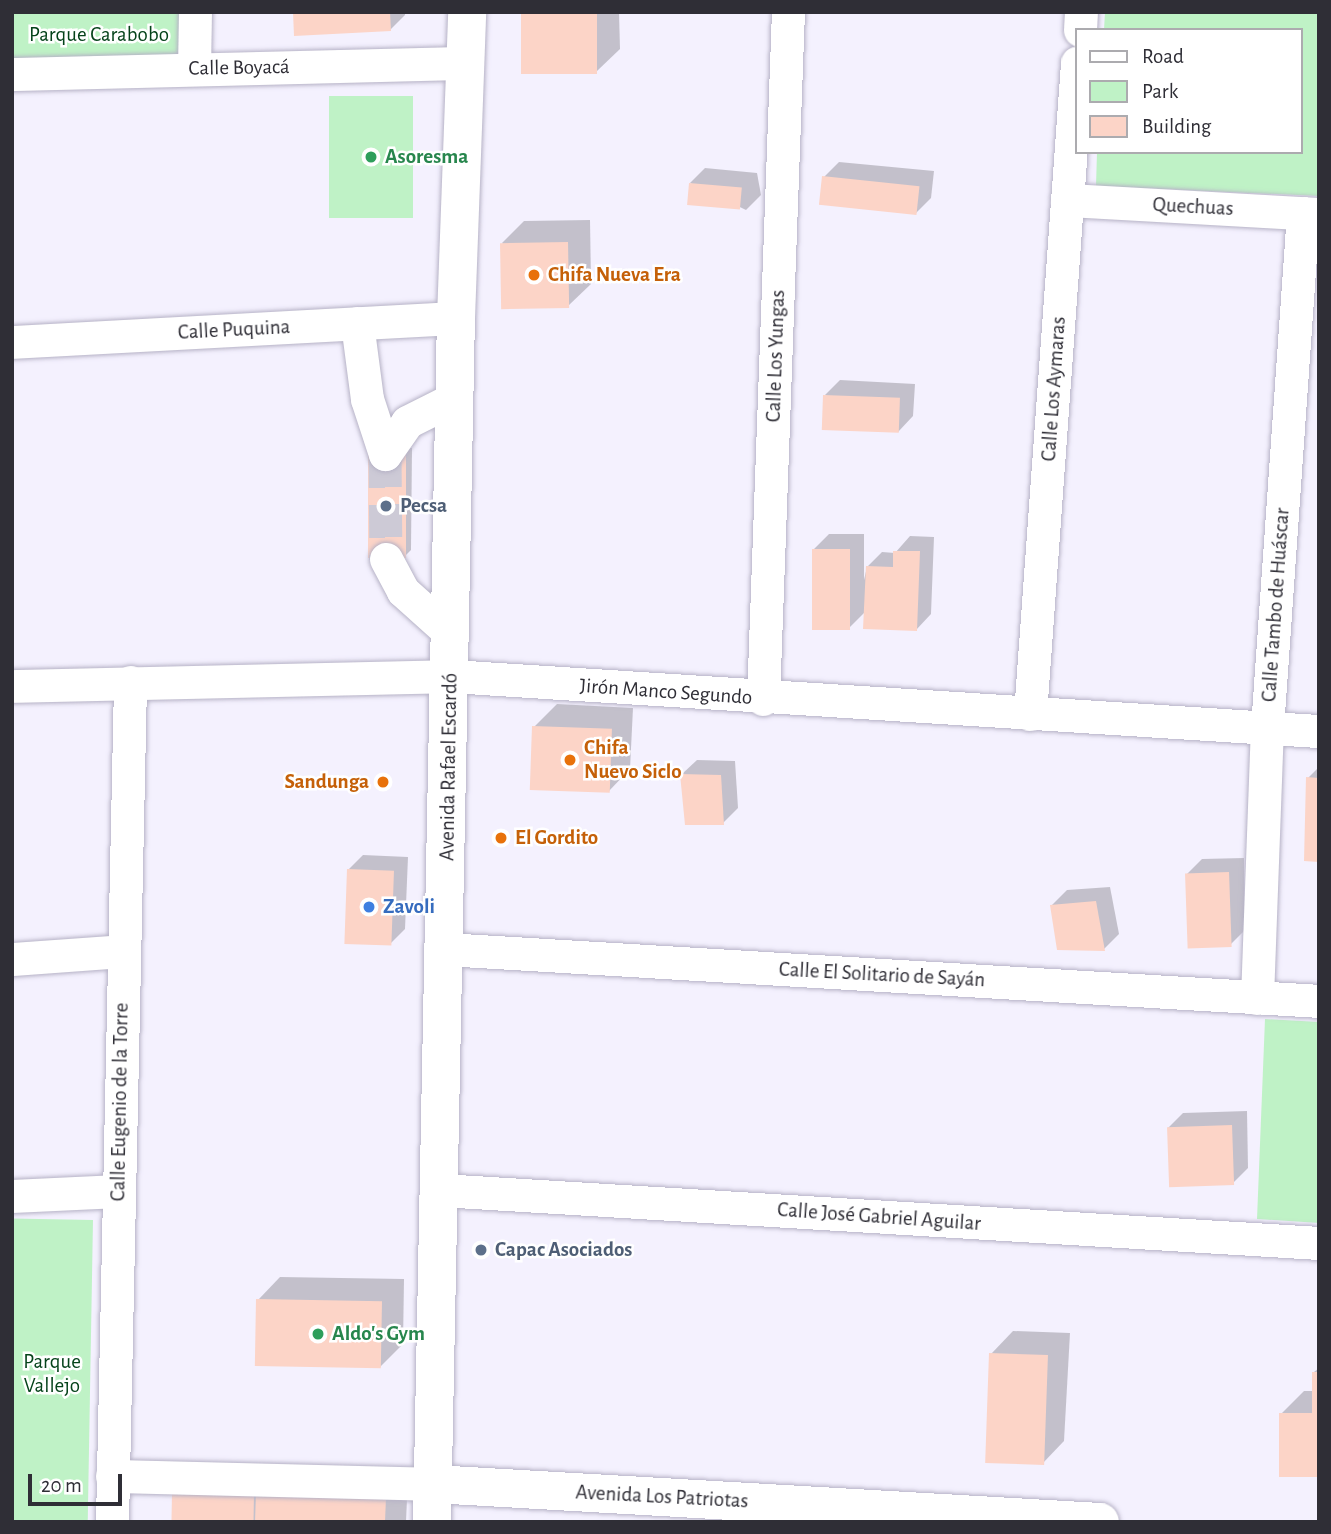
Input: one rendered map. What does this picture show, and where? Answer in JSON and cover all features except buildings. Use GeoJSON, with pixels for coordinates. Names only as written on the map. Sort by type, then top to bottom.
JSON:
{"type":"FeatureCollection","features":[{"type":"Feature","properties":{"kind":"main road","name":"Avenida Rafael Escardó"},"geometry":{"type":"LineString","coordinates":[[432,1522],[451,676],[456,318],[467,12]]}},
{"type":"Feature","properties":{"kind":"main road","name":"Avenida Los Patriotas"},"geometry":{"type":"LineString","coordinates":[[433,1484],[1100,1522]]}},
{"type":"Feature","properties":{"kind":"street"},"geometry":{"type":"LineString","coordinates":[[194,69],[195,12]]}},
{"type":"Feature","properties":{"kind":"street","name":"Calle Los Yungas"},"geometry":{"type":"LineString","coordinates":[[763,699],[788,12]]}},
{"type":"Feature","properties":{"kind":"street","name":"Calle Boyacá"},"geometry":{"type":"LineString","coordinates":[[12,74],[465,63]]}},
{"type":"Feature","properties":{"kind":"street","name":"Calle Los Aymaras"},"geometry":{"type":"LineString","coordinates":[[1030,714],[1076,77]]}},
{"type":"Feature","properties":{"kind":"street","name":"Quechuas"},"geometry":{"type":"LineString","coordinates":[[1067,200],[1311,214]]}},
{"type":"Feature","properties":{"kind":"street","name":"Calle Tambo de Huáscar"},"geometry":{"type":"LineString","coordinates":[[1257,998],[1267,728],[1311,214]]}},
{"type":"Feature","properties":{"kind":"street","name":"Calle Puquina"},"geometry":{"type":"LineString","coordinates":[[12,342],[456,318]]}},
{"type":"Feature","properties":{"kind":"street"},"geometry":{"type":"LineString","coordinates":[[357,323],[361,375],[385,454],[407,422],[455,398]]}},
{"type":"Feature","properties":{"kind":"street"},"geometry":{"type":"LineString","coordinates":[[386,559],[403,591],[451,635]]}},
{"type":"Feature","properties":{"kind":"street","name":"Jirón Manco Segundo"},"geometry":{"type":"LineString","coordinates":[[12,687],[130,681],[451,676],[763,699],[1319,731]]}},
{"type":"Feature","properties":{"kind":"street","name":"Calle Eugenio de la Torre"},"geometry":{"type":"LineString","coordinates":[[111,1522],[130,681]]}},
{"type":"Feature","properties":{"kind":"street","name":"Calle El Solitario de Sayán"},"geometry":{"type":"LineString","coordinates":[[445,949],[1319,1001]]}},
{"type":"Feature","properties":{"kind":"street"},"geometry":{"type":"LineString","coordinates":[[12,959],[123,951]]}},
{"type":"Feature","properties":{"kind":"street","name":"Calle José Gabriel Aguilar"},"geometry":{"type":"LineString","coordinates":[[440,1190],[1319,1243]]}},
{"type":"Feature","properties":{"kind":"street"},"geometry":{"type":"LineString","coordinates":[[12,1196],[118,1191]]}},
{"type":"Feature","properties":{"kind":"street"},"geometry":{"type":"LineString","coordinates":[[112,1476],[433,1484]]}},
{"type":"Feature","properties":{"kind":"green space","name":"Parque Carabobo"},"geometry":{"type":"Polygon","coordinates":[[[12,12],[186,12],[186,60],[12,60],[12,12]]]}},
{"type":"Feature","properties":{"kind":"green space"},"geometry":{"type":"Polygon","coordinates":[[[1105,12],[1319,12],[1319,196],[1096,186],[1097,154],[1303,154],[1303,28],[1104,28],[1105,12]]]}},
{"type":"Feature","properties":{"kind":"green space","name":"Asoresma"},"geometry":{"type":"Polygon","coordinates":[[[329,96],[413,96],[413,218],[329,218],[329,96]]]}},
{"type":"Feature","properties":{"kind":"green space"},"geometry":{"type":"Polygon","coordinates":[[[1265,1019],[1319,1022],[1319,1223],[1257,1219],[1265,1019]]]}},
{"type":"Feature","properties":{"kind":"green space","name":"Parque Vallejo"},"geometry":{"type":"Polygon","coordinates":[[[12,1219],[93,1220],[88,1522],[12,1521],[12,1219]]]}},
{"type":"Feature","properties":{"kind":"tunnel"},"geometry":{"type":"LineString","coordinates":[[385,454],[386,559]]}},
{"type":"Feature","properties":{"kind":"place","name":"Asoresma"},"geometry":{"type":"Point","coordinates":[371,157]}},
{"type":"Feature","properties":{"kind":"place","name":"Chifa Nueva Era"},"geometry":{"type":"Point","coordinates":[534,275]}},
{"type":"Feature","properties":{"kind":"place","name":"Pecsa"},"geometry":{"type":"Point","coordinates":[386,506]}},
{"type":"Feature","properties":{"kind":"place","name":"Chifa Nuevo Siclo"},"geometry":{"type":"Point","coordinates":[570,760]}},
{"type":"Feature","properties":{"kind":"place","name":"Sandunga"},"geometry":{"type":"Point","coordinates":[383,782]}},
{"type":"Feature","properties":{"kind":"place","name":"El Gordito"},"geometry":{"type":"Point","coordinates":[501,838]}},
{"type":"Feature","properties":{"kind":"place","name":"Zavoli"},"geometry":{"type":"Point","coordinates":[369,907]}},
{"type":"Feature","properties":{"kind":"place","name":"Capac Asociados"},"geometry":{"type":"Point","coordinates":[481,1250]}},
{"type":"Feature","properties":{"kind":"place","name":"Aldo's Gym"},"geometry":{"type":"Point","coordinates":[318,1334]}}]}
